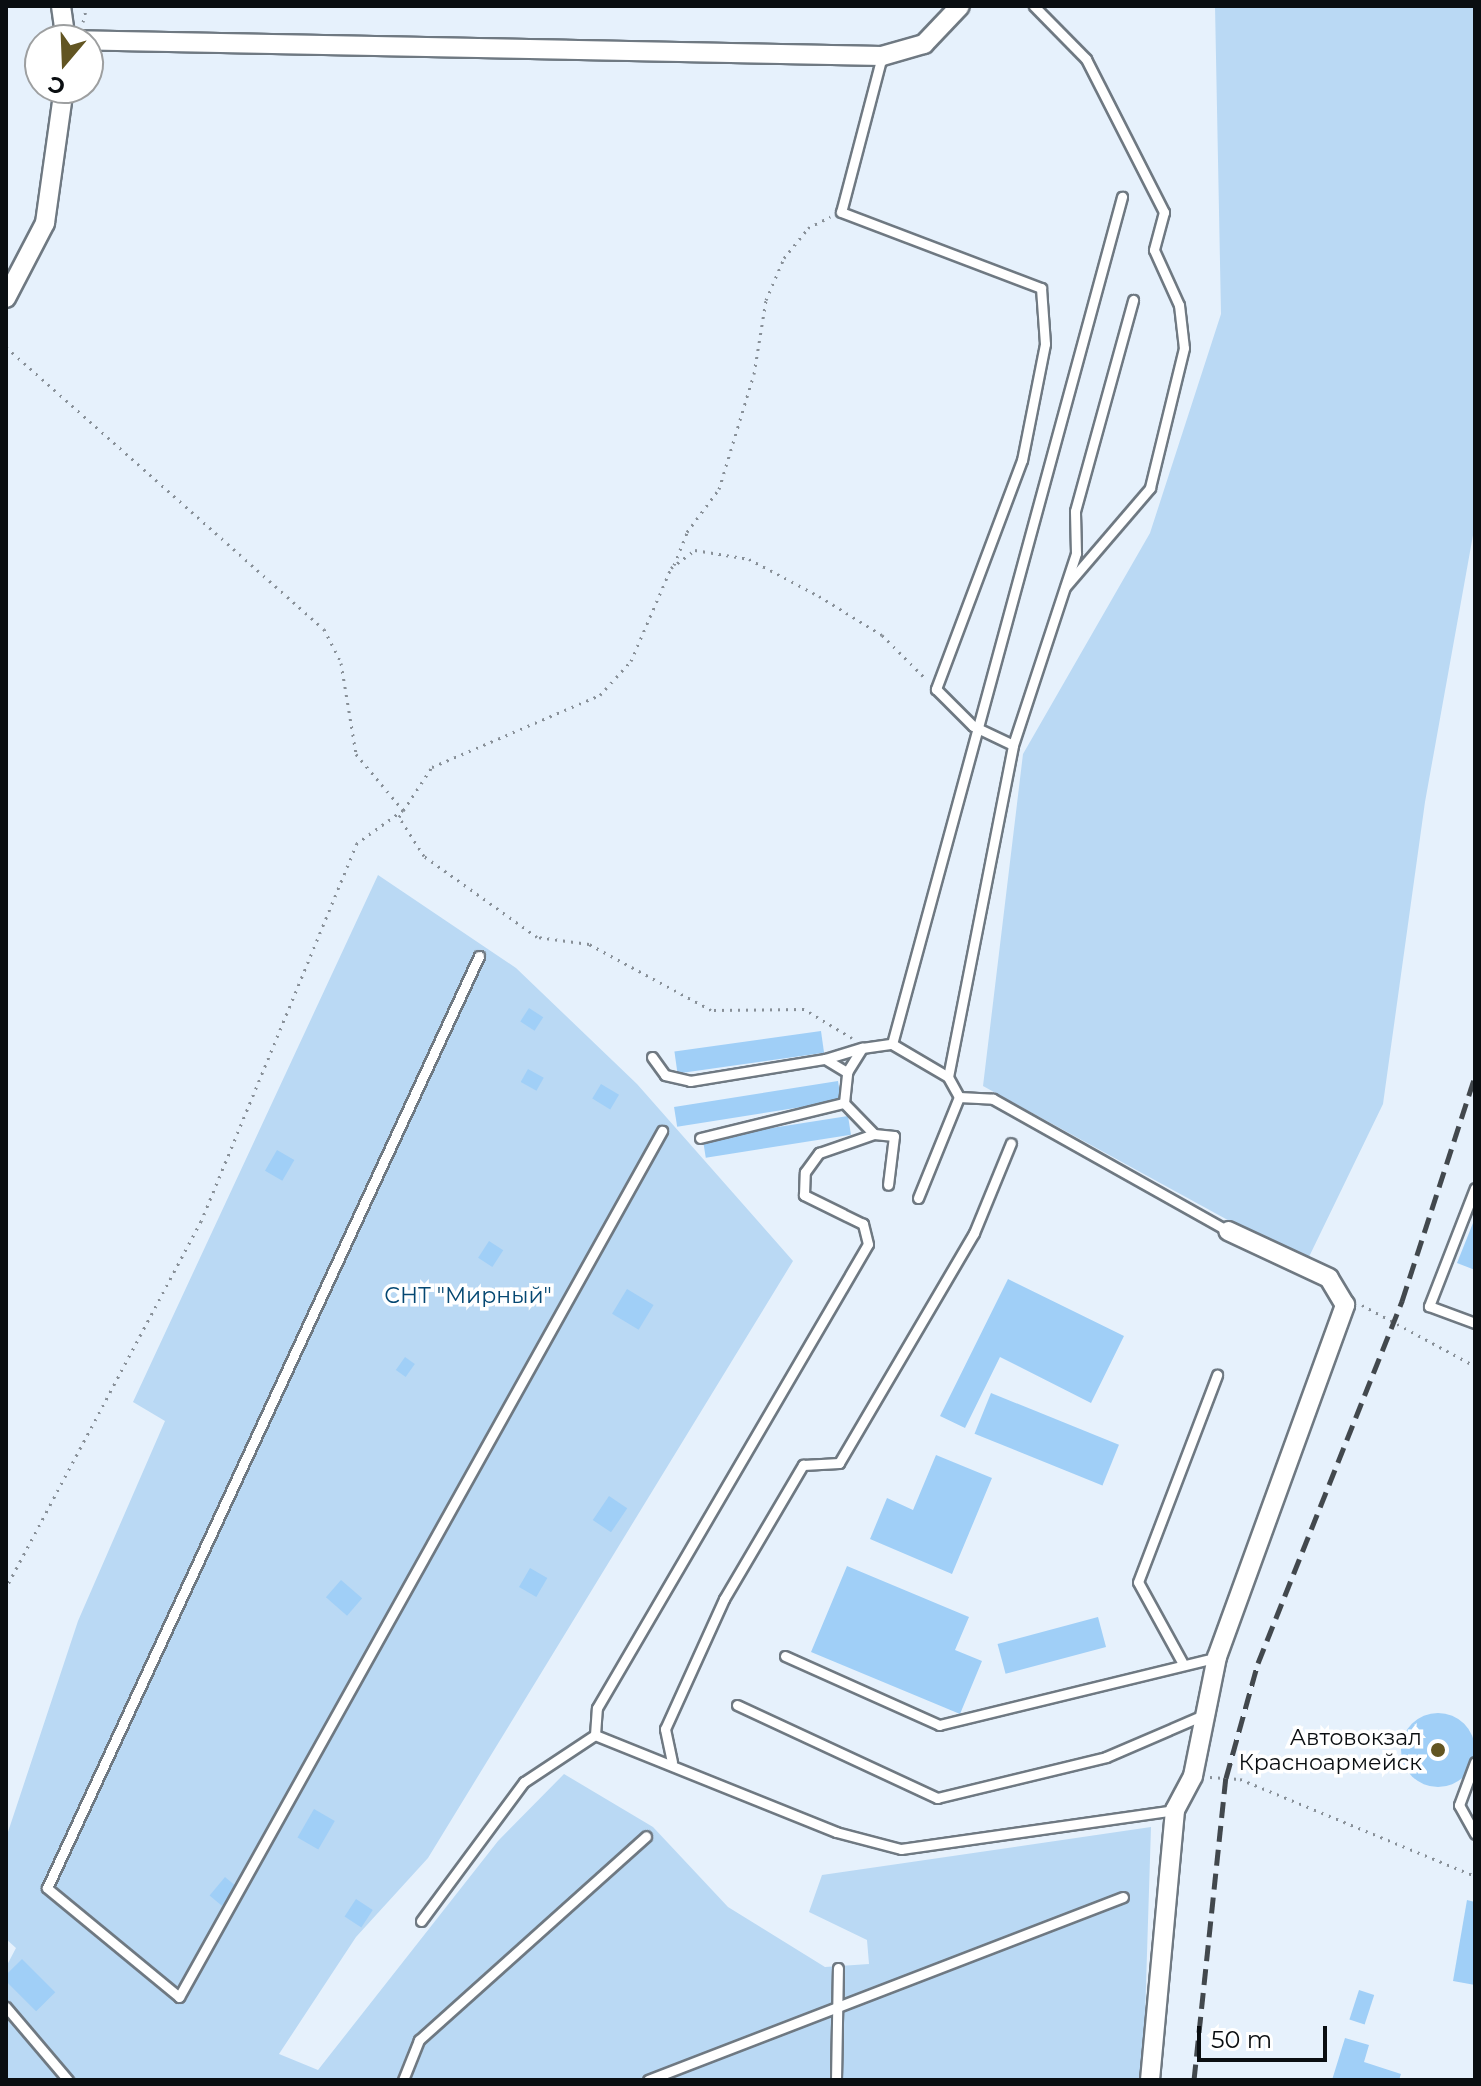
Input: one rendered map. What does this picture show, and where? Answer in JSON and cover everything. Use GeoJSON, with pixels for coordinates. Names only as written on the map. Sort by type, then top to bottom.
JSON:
{"type":"FeatureCollection","features":[{"type":"Feature","properties":{"kind":"street"},"geometry":{"type":"LineString","coordinates":[[104,41],[882,56],[924,44],[960,6]]}},
{"type":"Feature","properties":{"kind":"street"},"geometry":{"type":"LineString","coordinates":[[6,298],[45,223],[62,104]]}},
{"type":"Feature","properties":{"kind":"street"},"geometry":{"type":"LineString","coordinates":[[1150,2080],[1175,1810],[1193,1776],[1217,1657],[1345,1305],[1329,1278],[1228,1231]]}},
{"type":"Feature","properties":{"kind":"lane"},"geometry":{"type":"LineString","coordinates":[[1034,6],[1086,59],[1164,212],[1154,250],[1179,305],[1184,348],[1150,488],[1064,589]]}},
{"type":"Feature","properties":{"kind":"lane"},"geometry":{"type":"LineString","coordinates":[[882,56],[841,212],[1041,288],[1045,344],[1022,460],[936,689],[973,726],[1013,745]]}},
{"type":"Feature","properties":{"kind":"lane"},"geometry":{"type":"LineString","coordinates":[[892,1044],[973,726],[1050,484],[1122,197]]}},
{"type":"Feature","properties":{"kind":"lane"},"geometry":{"type":"LineString","coordinates":[[948,1077],[1013,745],[1076,553],[1075,511],[1133,300]]}},
{"type":"Feature","properties":{"kind":"lane"},"geometry":{"type":"LineString","coordinates":[[479,956],[47,1888],[179,1997],[662,1131]]}},
{"type":"Feature","properties":{"kind":"lane"},"geometry":{"type":"LineString","coordinates":[[652,1057],[665,1075],[690,1081],[825,1059],[862,1048],[892,1044],[948,1077],[959,1097]]}},
{"type":"Feature","properties":{"kind":"lane"},"geometry":{"type":"LineString","coordinates":[[862,1048],[847,1072],[844,1103],[874,1134]]}},
{"type":"Feature","properties":{"kind":"lane"},"geometry":{"type":"LineString","coordinates":[[825,1059],[847,1072]]}},
{"type":"Feature","properties":{"kind":"lane"},"geometry":{"type":"LineString","coordinates":[[918,1198],[959,1097]]}},
{"type":"Feature","properties":{"kind":"lane"},"geometry":{"type":"LineString","coordinates":[[959,1097],[993,1099],[1228,1231]]}},
{"type":"Feature","properties":{"kind":"lane"},"geometry":{"type":"LineString","coordinates":[[700,1138],[844,1103]]}},
{"type":"Feature","properties":{"kind":"lane"},"geometry":{"type":"LineString","coordinates":[[595,1735],[597,1708],[868,1244],[863,1224],[804,1195],[805,1172],[819,1153],[874,1134],[894,1136],[888,1185]]}},
{"type":"Feature","properties":{"kind":"lane"},"geometry":{"type":"LineString","coordinates":[[672,1762],[665,1729],[724,1599],[803,1465],[839,1463],[974,1233],[1011,1143]]}},
{"type":"Feature","properties":{"kind":"lane"},"geometry":{"type":"LineString","coordinates":[[1475,1188],[1429,1306],[1475,1323]]}},
{"type":"Feature","properties":{"kind":"lane"},"geometry":{"type":"LineString","coordinates":[[1182,1662],[1138,1582],[1217,1375]]}},
{"type":"Feature","properties":{"kind":"lane"},"geometry":{"type":"LineString","coordinates":[[785,1656],[939,1725],[1182,1662],[1217,1657]]}},
{"type":"Feature","properties":{"kind":"lane"},"geometry":{"type":"LineString","coordinates":[[737,1705],[937,1798],[1106,1757],[1206,1714]]}},
{"type":"Feature","properties":{"kind":"lane"},"geometry":{"type":"LineString","coordinates":[[595,1735],[672,1762],[836,1832],[901,1849],[1175,1810]]}},
{"type":"Feature","properties":{"kind":"lane"},"geometry":{"type":"LineString","coordinates":[[421,1921],[524,1782],[595,1735]]}},
{"type":"Feature","properties":{"kind":"lane"},"geometry":{"type":"LineString","coordinates":[[1475,1762],[1459,1805],[1475,1834]]}},
{"type":"Feature","properties":{"kind":"lane"},"geometry":{"type":"LineString","coordinates":[[403,2080],[419,2040],[646,1836]]}},
{"type":"Feature","properties":{"kind":"lane"},"geometry":{"type":"LineString","coordinates":[[648,2080],[837,2002],[1123,1897]]}},
{"type":"Feature","properties":{"kind":"lane"},"geometry":{"type":"LineString","coordinates":[[836,2080],[838,1968]]}},
{"type":"Feature","properties":{"kind":"lane"},"geometry":{"type":"LineString","coordinates":[[6,2007],[68,2080]]}},
{"type":"Feature","properties":{"kind":"path"},"geometry":{"type":"LineString","coordinates":[[841,212],[808,228],[784,258],[766,300],[754,374],[719,489],[687,532],[631,661],[600,695],[432,767],[399,817],[424,856],[537,937],[589,944],[711,1010],[804,1009],[862,1048]]}},
{"type":"Feature","properties":{"kind":"path"},"geometry":{"type":"LineString","coordinates":[[6,347],[324,629],[341,663],[356,754],[403,810]]}},
{"type":"Feature","properties":{"kind":"path"},"geometry":{"type":"LineString","coordinates":[[674,566],[695,550],[749,559],[882,635],[936,689]]}},
{"type":"Feature","properties":{"kind":"path"},"geometry":{"type":"LineString","coordinates":[[6,1588],[201,1221],[357,843],[403,810]]}},
{"type":"Feature","properties":{"kind":"path"},"geometry":{"type":"LineString","coordinates":[[1339,1295],[1475,1366]]}},
{"type":"Feature","properties":{"kind":"path"},"geometry":{"type":"LineString","coordinates":[[1193,1776],[1240,1779],[1475,1876]]}},
{"type":"Feature","properties":{"kind":"green space"},"geometry":{"type":"Polygon","coordinates":[[[1215,6],[1475,6],[1475,524],[1425,802],[1383,1104],[1306,1263],[983,1086],[1023,754],[1150,533],[1221,314],[1215,6]]]}},
{"type":"Feature","properties":{"kind":"green space","name":"СНТ \"Мирный\""},"geometry":{"type":"Polygon","coordinates":[[[378,875],[516,968],[637,1084],[793,1261],[428,1858],[356,1937],[279,2054],[318,2070],[498,1841],[564,1774],[653,1827],[728,1907],[825,1967],[869,1964],[867,1940],[809,1912],[822,1875],[1151,1827],[1143,2080],[6,2080],[6,1967],[16,1948],[6,1939],[6,1838],[78,1621],[165,1421],[133,1402],[378,875]]]}},
{"type":"Feature","properties":{"kind":"building"},"geometry":{"type":"Polygon","coordinates":[[[529,1008],[543,1017],[535,1031],[520,1021],[529,1008]]]}},
{"type":"Feature","properties":{"kind":"building"},"geometry":{"type":"Polygon","coordinates":[[[821,1031],[824,1053],[678,1073],[674,1052],[821,1031]]]}},
{"type":"Feature","properties":{"kind":"building"},"geometry":{"type":"Polygon","coordinates":[[[528,1069],[544,1078],[536,1091],[521,1082],[528,1069]]]}},
{"type":"Feature","properties":{"kind":"building"},"geometry":{"type":"Polygon","coordinates":[[[838,1081],[841,1101],[677,1127],[674,1107],[838,1081]]]}},
{"type":"Feature","properties":{"kind":"building"},"geometry":{"type":"Polygon","coordinates":[[[601,1084],[619,1095],[610,1109],[592,1099],[601,1084]]]}},
{"type":"Feature","properties":{"kind":"building"},"geometry":{"type":"Polygon","coordinates":[[[848,1116],[851,1135],[706,1158],[703,1139],[848,1116]]]}},
{"type":"Feature","properties":{"kind":"building"},"geometry":{"type":"Polygon","coordinates":[[[277,1150],[294,1160],[282,1181],[265,1171],[277,1150]]]}},
{"type":"Feature","properties":{"kind":"building"},"geometry":{"type":"Polygon","coordinates":[[[1475,1218],[1475,1270],[1457,1263],[1475,1218]]]}},
{"type":"Feature","properties":{"kind":"building"},"geometry":{"type":"Polygon","coordinates":[[[489,1241],[503,1250],[492,1267],[478,1258],[489,1241]]]}},
{"type":"Feature","properties":{"kind":"building"},"geometry":{"type":"Polygon","coordinates":[[[1008,1279],[1124,1336],[1091,1403],[1000,1357],[965,1428],[940,1416],[1008,1279]]]}},
{"type":"Feature","properties":{"kind":"building"},"geometry":{"type":"Polygon","coordinates":[[[627,1289],[654,1305],[639,1330],[612,1314],[627,1289]]]}},
{"type":"Feature","properties":{"kind":"building"},"geometry":{"type":"Polygon","coordinates":[[[405,1357],[415,1364],[406,1377],[396,1370],[405,1357]]]}},
{"type":"Feature","properties":{"kind":"building"},"geometry":{"type":"Polygon","coordinates":[[[991,1393],[1119,1445],[1102,1485],[975,1434],[991,1393]]]}},
{"type":"Feature","properties":{"kind":"building"},"geometry":{"type":"Polygon","coordinates":[[[936,1455],[992,1478],[952,1574],[870,1539],[887,1498],[913,1510],[936,1455]]]}},
{"type":"Feature","properties":{"kind":"building"},"geometry":{"type":"Polygon","coordinates":[[[609,1496],[627,1508],[611,1532],[593,1520],[609,1496]]]}},
{"type":"Feature","properties":{"kind":"building"},"geometry":{"type":"Polygon","coordinates":[[[847,1566],[969,1617],[955,1650],[982,1661],[960,1714],[811,1652],[847,1566]]]}},
{"type":"Feature","properties":{"kind":"building"},"geometry":{"type":"Polygon","coordinates":[[[530,1568],[547,1578],[536,1597],[519,1587],[530,1568]]]}},
{"type":"Feature","properties":{"kind":"building"},"geometry":{"type":"Polygon","coordinates":[[[341,1580],[362,1598],[347,1616],[326,1597],[341,1580]]]}},
{"type":"Feature","properties":{"kind":"building"},"geometry":{"type":"Polygon","coordinates":[[[1098,1617],[1106,1647],[1006,1674],[998,1644],[1098,1617]]]}},
{"type":"Feature","properties":{"kind":"building","name":"Автовокзал Красноармейск"},"geometry":{"type":"Polygon","coordinates":[[[1438,1713],[1459,1719],[1469,1729],[1475,1750],[1469,1771],[1459,1781],[1438,1787],[1417,1781],[1407,1771],[1401,1750],[1407,1729],[1417,1719],[1438,1713]]]}},
{"type":"Feature","properties":{"kind":"building"},"geometry":{"type":"Polygon","coordinates":[[[314,1809],[335,1821],[318,1850],[298,1838],[314,1809]]]}},
{"type":"Feature","properties":{"kind":"building"},"geometry":{"type":"Polygon","coordinates":[[[225,1877],[237,1887],[222,1906],[210,1895],[225,1877]]]}},
{"type":"Feature","properties":{"kind":"building"},"geometry":{"type":"Polygon","coordinates":[[[356,1899],[373,1910],[361,1928],[345,1917],[356,1899]]]}},
{"type":"Feature","properties":{"kind":"building"},"geometry":{"type":"Polygon","coordinates":[[[1467,1900],[1475,1902],[1475,1985],[1453,1981],[1467,1900]]]}},
{"type":"Feature","properties":{"kind":"building"},"geometry":{"type":"Polygon","coordinates":[[[22,1959],[55,1992],[36,2011],[6,1981],[6,1975],[22,1959]]]}},
{"type":"Feature","properties":{"kind":"building"},"geometry":{"type":"Polygon","coordinates":[[[1359,1990],[1374,1995],[1365,2024],[1349,2019],[1359,1990]]]}},
{"type":"Feature","properties":{"kind":"building"},"geometry":{"type":"Polygon","coordinates":[[[1345,2038],[1369,2045],[1364,2062],[1401,2074],[1399,2080],[1332,2080],[1345,2038]]]}},
{"type":"Feature","properties":{"kind":"railway"},"geometry":{"type":"LineString","coordinates":[[1194,2080],[1226,1778],[1258,1663],[1402,1301],[1475,1076]]}},
{"type":"Feature","properties":{"kind":"place","name":"Автовокзал Красноармейск"},"geometry":{"type":"Point","coordinates":[1438,1750]}}]}
